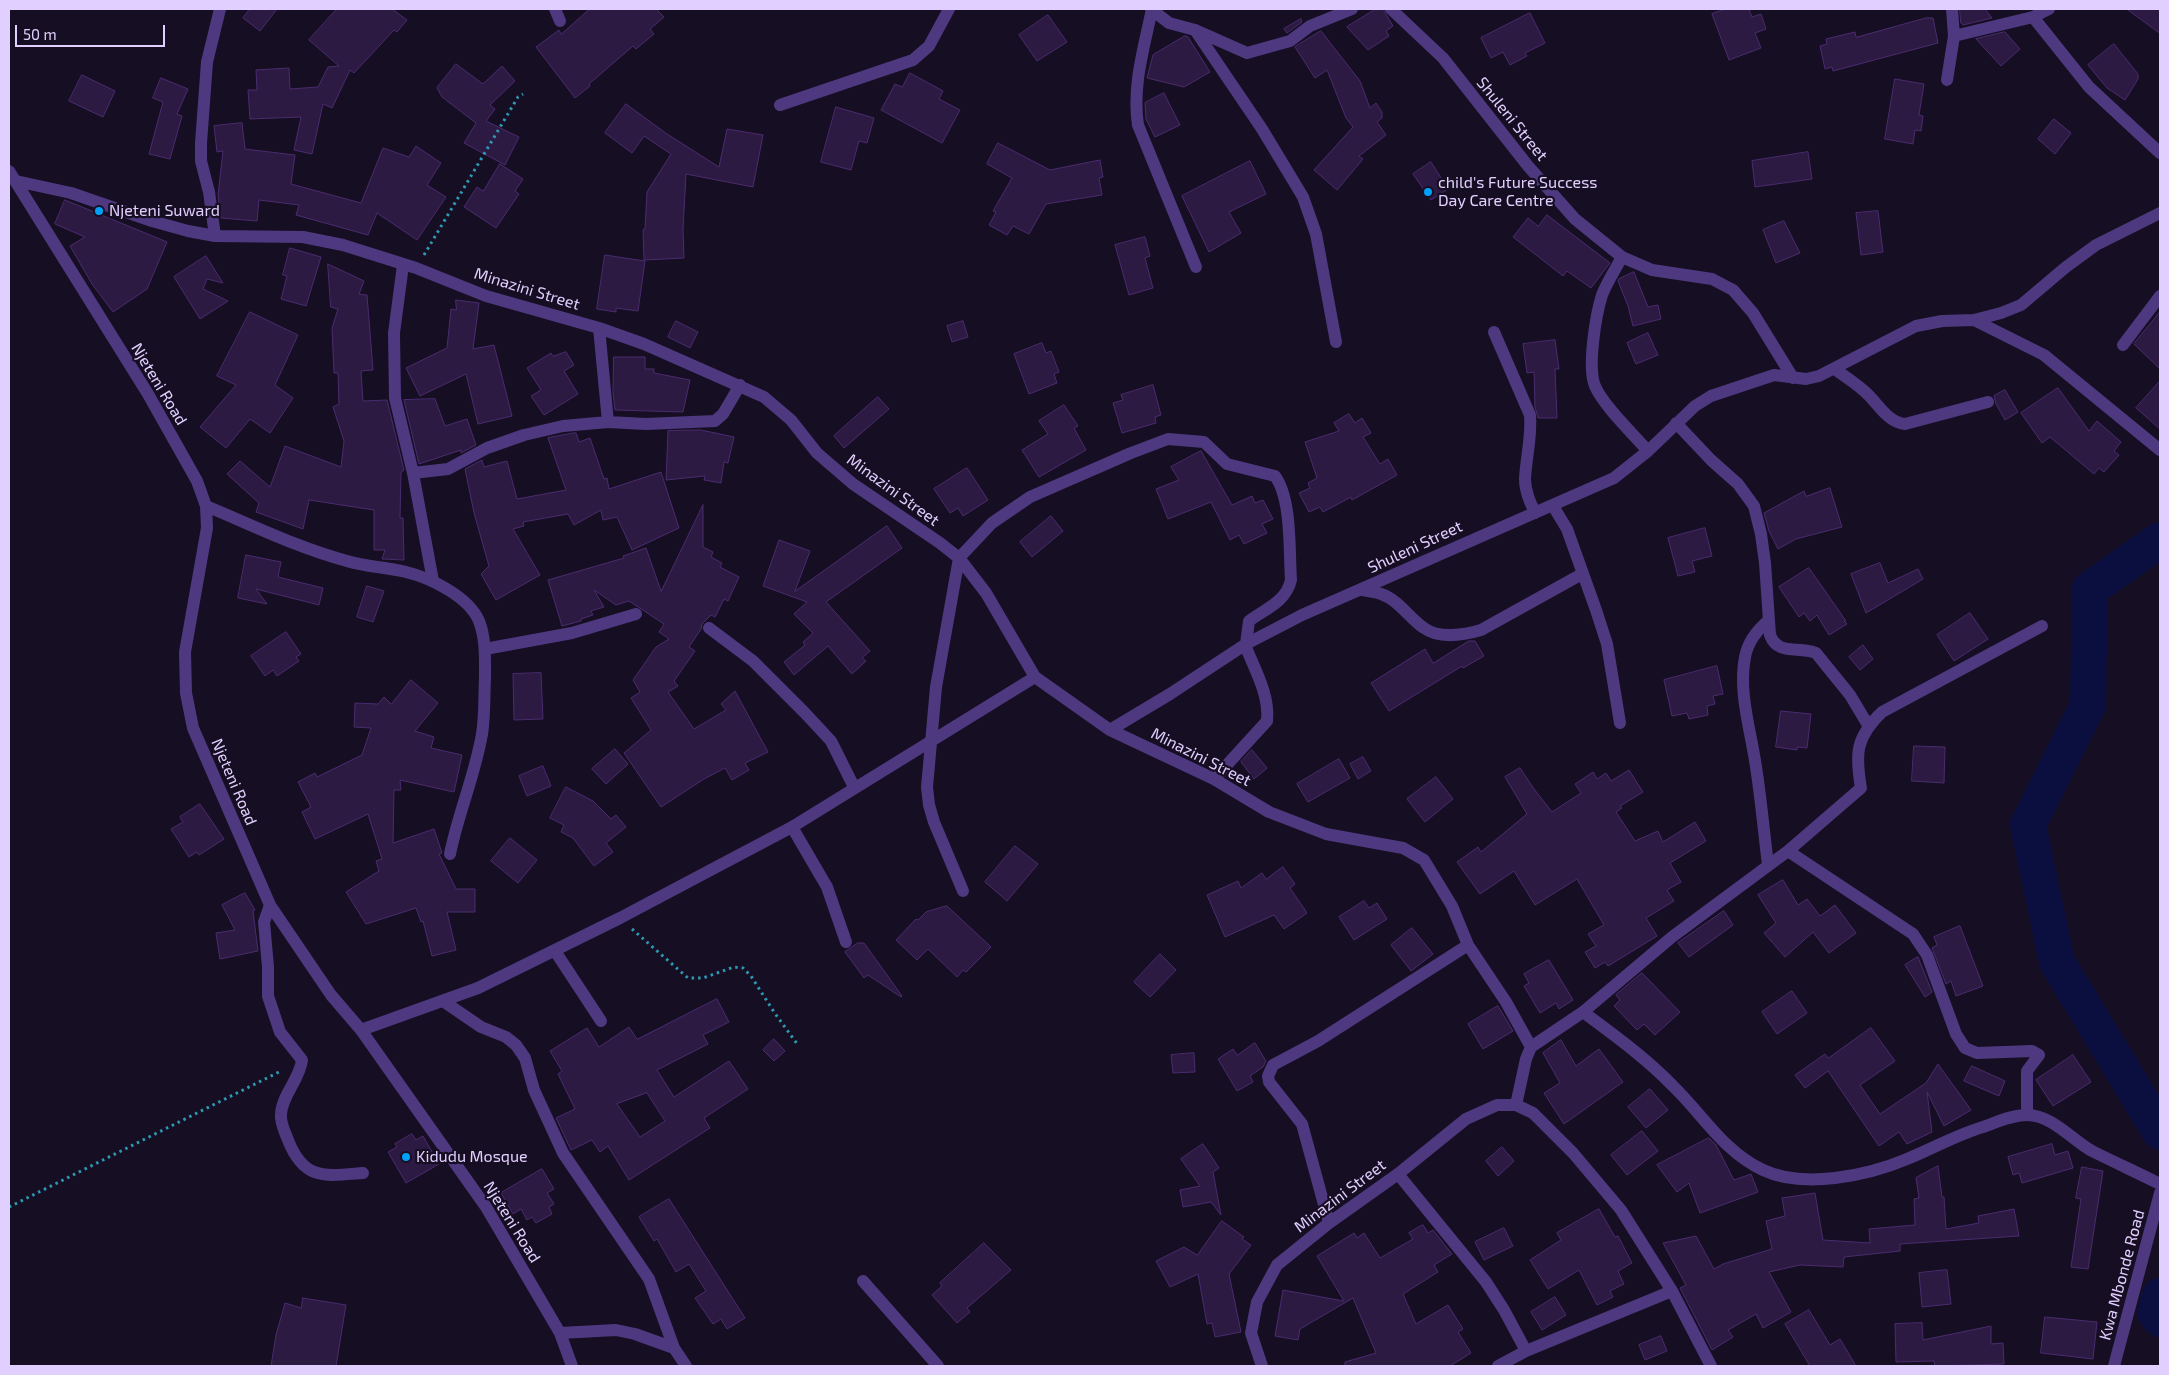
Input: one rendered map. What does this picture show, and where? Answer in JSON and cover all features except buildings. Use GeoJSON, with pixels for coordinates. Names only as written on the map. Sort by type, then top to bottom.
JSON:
{"type":"FeatureCollection","features":[{"type":"Feature","properties":{"kind":"street"},"geometry":{"type":"LineString","coordinates":[[214,236],[209,192],[202,161],[201,143],[207,62],[220,9]]}},
{"type":"Feature","properties":{"kind":"street"},"geometry":{"type":"LineString","coordinates":[[554,9],[560,21]]}},
{"type":"Feature","properties":{"kind":"street"},"geometry":{"type":"LineString","coordinates":[[780,105],[913,60],[929,46],[948,9]]}},
{"type":"Feature","properties":{"kind":"street"},"geometry":{"type":"LineString","coordinates":[[1196,267],[1138,125],[1135,106],[1136,84],[1152,9],[1169,23],[1195,30],[1247,53],[1290,41],[1310,26],[1352,9]]}},
{"type":"Feature","properties":{"kind":"street","name":"Shuleni Street"},"geometry":{"type":"LineString","coordinates":[[1391,9],[1443,58],[1528,166],[1575,219],[1622,257],[1652,270],[1712,279],[1733,290],[1753,313],[1793,378]]}},
{"type":"Feature","properties":{"kind":"street"},"geometry":{"type":"LineString","coordinates":[[1947,80],[1954,36],[1952,9]]}},
{"type":"Feature","properties":{"kind":"street"},"geometry":{"type":"LineString","coordinates":[[1954,36],[2033,17],[2049,9]]}},
{"type":"Feature","properties":{"kind":"street"},"geometry":{"type":"LineString","coordinates":[[2033,17],[2090,87],[2160,153]]}},
{"type":"Feature","properties":{"kind":"street"},"geometry":{"type":"LineString","coordinates":[[1195,30],[1262,129],[1303,197],[1316,234],[1336,342]]}},
{"type":"Feature","properties":{"kind":"street","name":"Minazini Street"},"geometry":{"type":"LineString","coordinates":[[12,176],[71,193],[161,224],[214,236],[303,237],[343,245],[410,267],[486,296],[599,328],[644,344],[764,397],[791,420],[817,453],[853,484],[959,558],[986,593],[1035,676],[1110,730],[1214,779],[1269,812],[1318,831],[1403,848],[1424,860],[1452,906],[1468,945],[1506,1002],[1531,1047]]}},
{"type":"Feature","properties":{"kind":"street","name":"Njeteni Road"},"geometry":{"type":"LineString","coordinates":[[12,176],[148,394],[197,481],[206,506],[207,528],[185,652],[186,693],[193,728],[270,905],[331,995],[361,1030],[486,1207],[560,1334],[572,1366]]}},
{"type":"Feature","properties":{"kind":"street","name":"Shuleni Street"},"geometry":{"type":"LineString","coordinates":[[1110,730],[1170,694],[1245,645],[1302,615],[1362,590],[1480,535],[1553,506],[1614,478],[1648,451],[1695,406],[1711,396],[1774,375],[1793,378],[1819,376],[1916,326],[1942,321],[1974,320],[2001,313],[2021,305],[2066,267],[2096,245],[2160,213]]}},
{"type":"Feature","properties":{"kind":"street"},"geometry":{"type":"LineString","coordinates":[[1622,257],[1603,294],[1595,328],[1592,373],[1594,385],[1601,398],[1648,451]]}},
{"type":"Feature","properties":{"kind":"street"},"geometry":{"type":"LineString","coordinates":[[410,267],[394,333],[394,398],[413,473],[433,581]]}},
{"type":"Feature","properties":{"kind":"street"},"geometry":{"type":"LineString","coordinates":[[2123,345],[2160,296]]}},
{"type":"Feature","properties":{"kind":"street"},"geometry":{"type":"LineString","coordinates":[[1974,320],[2044,355],[2160,450]]}},
{"type":"Feature","properties":{"kind":"street"},"geometry":{"type":"LineString","coordinates":[[599,328],[608,422]]}},
{"type":"Feature","properties":{"kind":"street"},"geometry":{"type":"LineString","coordinates":[[1494,332],[1530,415],[1531,425],[1525,480],[1528,496],[1535,513]]}},
{"type":"Feature","properties":{"kind":"street"},"geometry":{"type":"LineString","coordinates":[[1835,368],[1864,391],[1890,418],[1898,423],[1905,424],[1988,402]]}},
{"type":"Feature","properties":{"kind":"street"},"geometry":{"type":"LineString","coordinates":[[413,473],[448,469],[487,448],[563,426],[608,422],[646,424],[715,421],[723,414],[740,385]]}},
{"type":"Feature","properties":{"kind":"street"},"geometry":{"type":"LineString","coordinates":[[1676,423],[1711,460],[1738,484],[1754,506],[1764,553],[1770,635],[1773,643],[1779,648],[1808,650],[1816,653],[1850,695],[1868,726]]}},
{"type":"Feature","properties":{"kind":"street"},"geometry":{"type":"LineString","coordinates":[[963,890],[929,805],[927,787],[936,687],[959,558],[992,523],[1030,497],[1130,453],[1168,440],[1204,442],[1227,464],[1276,476],[1281,483],[1286,508],[1291,580],[1289,590],[1282,599],[1249,622],[1245,645],[1269,710],[1267,721],[1214,779]]}},
{"type":"Feature","properties":{"kind":"street"},"geometry":{"type":"LineString","coordinates":[[206,506],[318,552],[348,562],[406,572],[433,581],[468,604],[479,622],[485,649],[482,734],[471,782],[456,826],[450,854]]}},
{"type":"Feature","properties":{"kind":"street"},"geometry":{"type":"LineString","coordinates":[[1553,506],[1567,529],[1607,644],[1620,723]]}},
{"type":"Feature","properties":{"kind":"street"},"geometry":{"type":"LineString","coordinates":[[1362,590],[1382,594],[1406,610],[1425,629],[1451,636],[1467,635],[1481,630],[1582,574]]}},
{"type":"Feature","properties":{"kind":"street"},"geometry":{"type":"LineString","coordinates":[[485,649],[572,633],[636,614]]}},
{"type":"Feature","properties":{"kind":"street"},"geometry":{"type":"LineString","coordinates":[[1768,865],[1756,765],[1742,675],[1750,640],[1759,628],[1769,620]]}},
{"type":"Feature","properties":{"kind":"street"},"geometry":{"type":"LineString","coordinates":[[1711,1366],[1672,1291],[1621,1210],[1579,1160],[1533,1113],[1516,1105],[1531,1047],[1583,1012],[1672,937],[1788,851],[1861,788],[1858,774],[1860,741],[1868,726],[1882,712],[2042,626]]}},
{"type":"Feature","properties":{"kind":"street"},"geometry":{"type":"LineString","coordinates":[[709,628],[753,661],[804,712],[830,741],[854,787]]}},
{"type":"Feature","properties":{"kind":"street"},"geometry":{"type":"LineString","coordinates":[[361,1030],[478,988],[620,918],[792,827],[1035,676]]}},
{"type":"Feature","properties":{"kind":"street"},"geometry":{"type":"LineString","coordinates":[[792,827],[830,893],[846,942]]}},
{"type":"Feature","properties":{"kind":"street"},"geometry":{"type":"LineString","coordinates":[[1788,851],[1913,934],[1927,955],[1956,1034],[1965,1048],[1977,1053],[2032,1051],[2039,1055],[2027,1071],[2027,1115]]}},
{"type":"Feature","properties":{"kind":"street"},"geometry":{"type":"LineString","coordinates":[[270,905],[264,922],[268,967],[268,996],[280,1032],[302,1060],[281,1113],[283,1126],[297,1160],[309,1171],[330,1176],[363,1173]]}},
{"type":"Feature","properties":{"kind":"street"},"geometry":{"type":"LineString","coordinates":[[1330,1223],[1302,1124],[1269,1082],[1268,1076],[1273,1065],[1318,1041],[1468,945]]}},
{"type":"Feature","properties":{"kind":"street"},"geometry":{"type":"LineString","coordinates":[[554,950],[601,1021]]}},
{"type":"Feature","properties":{"kind":"street"},"geometry":{"type":"LineString","coordinates":[[443,1001],[482,1027],[506,1037],[516,1045],[525,1058],[534,1090],[563,1153],[649,1280],[674,1348],[686,1366]]}},
{"type":"Feature","properties":{"kind":"street"},"geometry":{"type":"LineString","coordinates":[[1583,1012],[1646,1060],[1674,1086],[1715,1134],[1739,1157],[1764,1171],[1792,1179],[1825,1179],[1858,1174],[1905,1160],[1964,1133],[2005,1119],[2027,1115],[2050,1121],[2090,1150],[2160,1184]]}},
{"type":"Feature","properties":{"kind":"street","name":"Minazini Street"},"geometry":{"type":"LineString","coordinates":[[1262,1366],[1251,1333],[1257,1302],[1277,1265],[1330,1223],[1398,1174],[1466,1119],[1497,1105],[1516,1105]]}},
{"type":"Feature","properties":{"kind":"street"},"geometry":{"type":"LineString","coordinates":[[1398,1174],[1486,1282],[1504,1310],[1520,1359]]}},
{"type":"Feature","properties":{"kind":"street","name":"Kwa Mbonde Road"},"geometry":{"type":"LineString","coordinates":[[2114,1366],[2160,1193]]}},
{"type":"Feature","properties":{"kind":"street"},"geometry":{"type":"LineString","coordinates":[[863,1281],[938,1366]]}},
{"type":"Feature","properties":{"kind":"street"},"geometry":{"type":"LineString","coordinates":[[1498,1366],[1520,1359],[1672,1291]]}},
{"type":"Feature","properties":{"kind":"street"},"geometry":{"type":"LineString","coordinates":[[560,1334],[616,1330],[635,1334],[674,1348]]}},
{"type":"Feature","properties":{"kind":"path"},"geometry":{"type":"LineString","coordinates":[[410,267],[518,97],[523,94]]}},
{"type":"Feature","properties":{"kind":"path"},"geometry":{"type":"LineString","coordinates":[[620,918],[688,978],[703,978],[734,967],[743,968],[751,976],[774,1012],[798,1044]]}},
{"type":"Feature","properties":{"kind":"path"},"geometry":{"type":"LineString","coordinates":[[9,1207],[302,1060]]}},
{"type":"Feature","properties":{"kind":"waterway"},"geometry":{"type":"LineString","coordinates":[[2160,540],[2090,589],[2088,705],[2028,825],[2057,962],[2160,1132]]}},
{"type":"Feature","properties":{"kind":"waterway"},"geometry":{"type":"LineString","coordinates":[[2160,1296],[2155,1312],[2160,1319]]}},
{"type":"Feature","properties":{"kind":"place","name":"child's Future Success Day Care Centre"},"geometry":{"type":"Point","coordinates":[1428,192]}},
{"type":"Feature","properties":{"kind":"place","name":"Njeteni Suward"},"geometry":{"type":"Point","coordinates":[99,211]}},
{"type":"Feature","properties":{"kind":"place","name":"Kidudu Mosque"},"geometry":{"type":"Point","coordinates":[406,1157]}}]}
